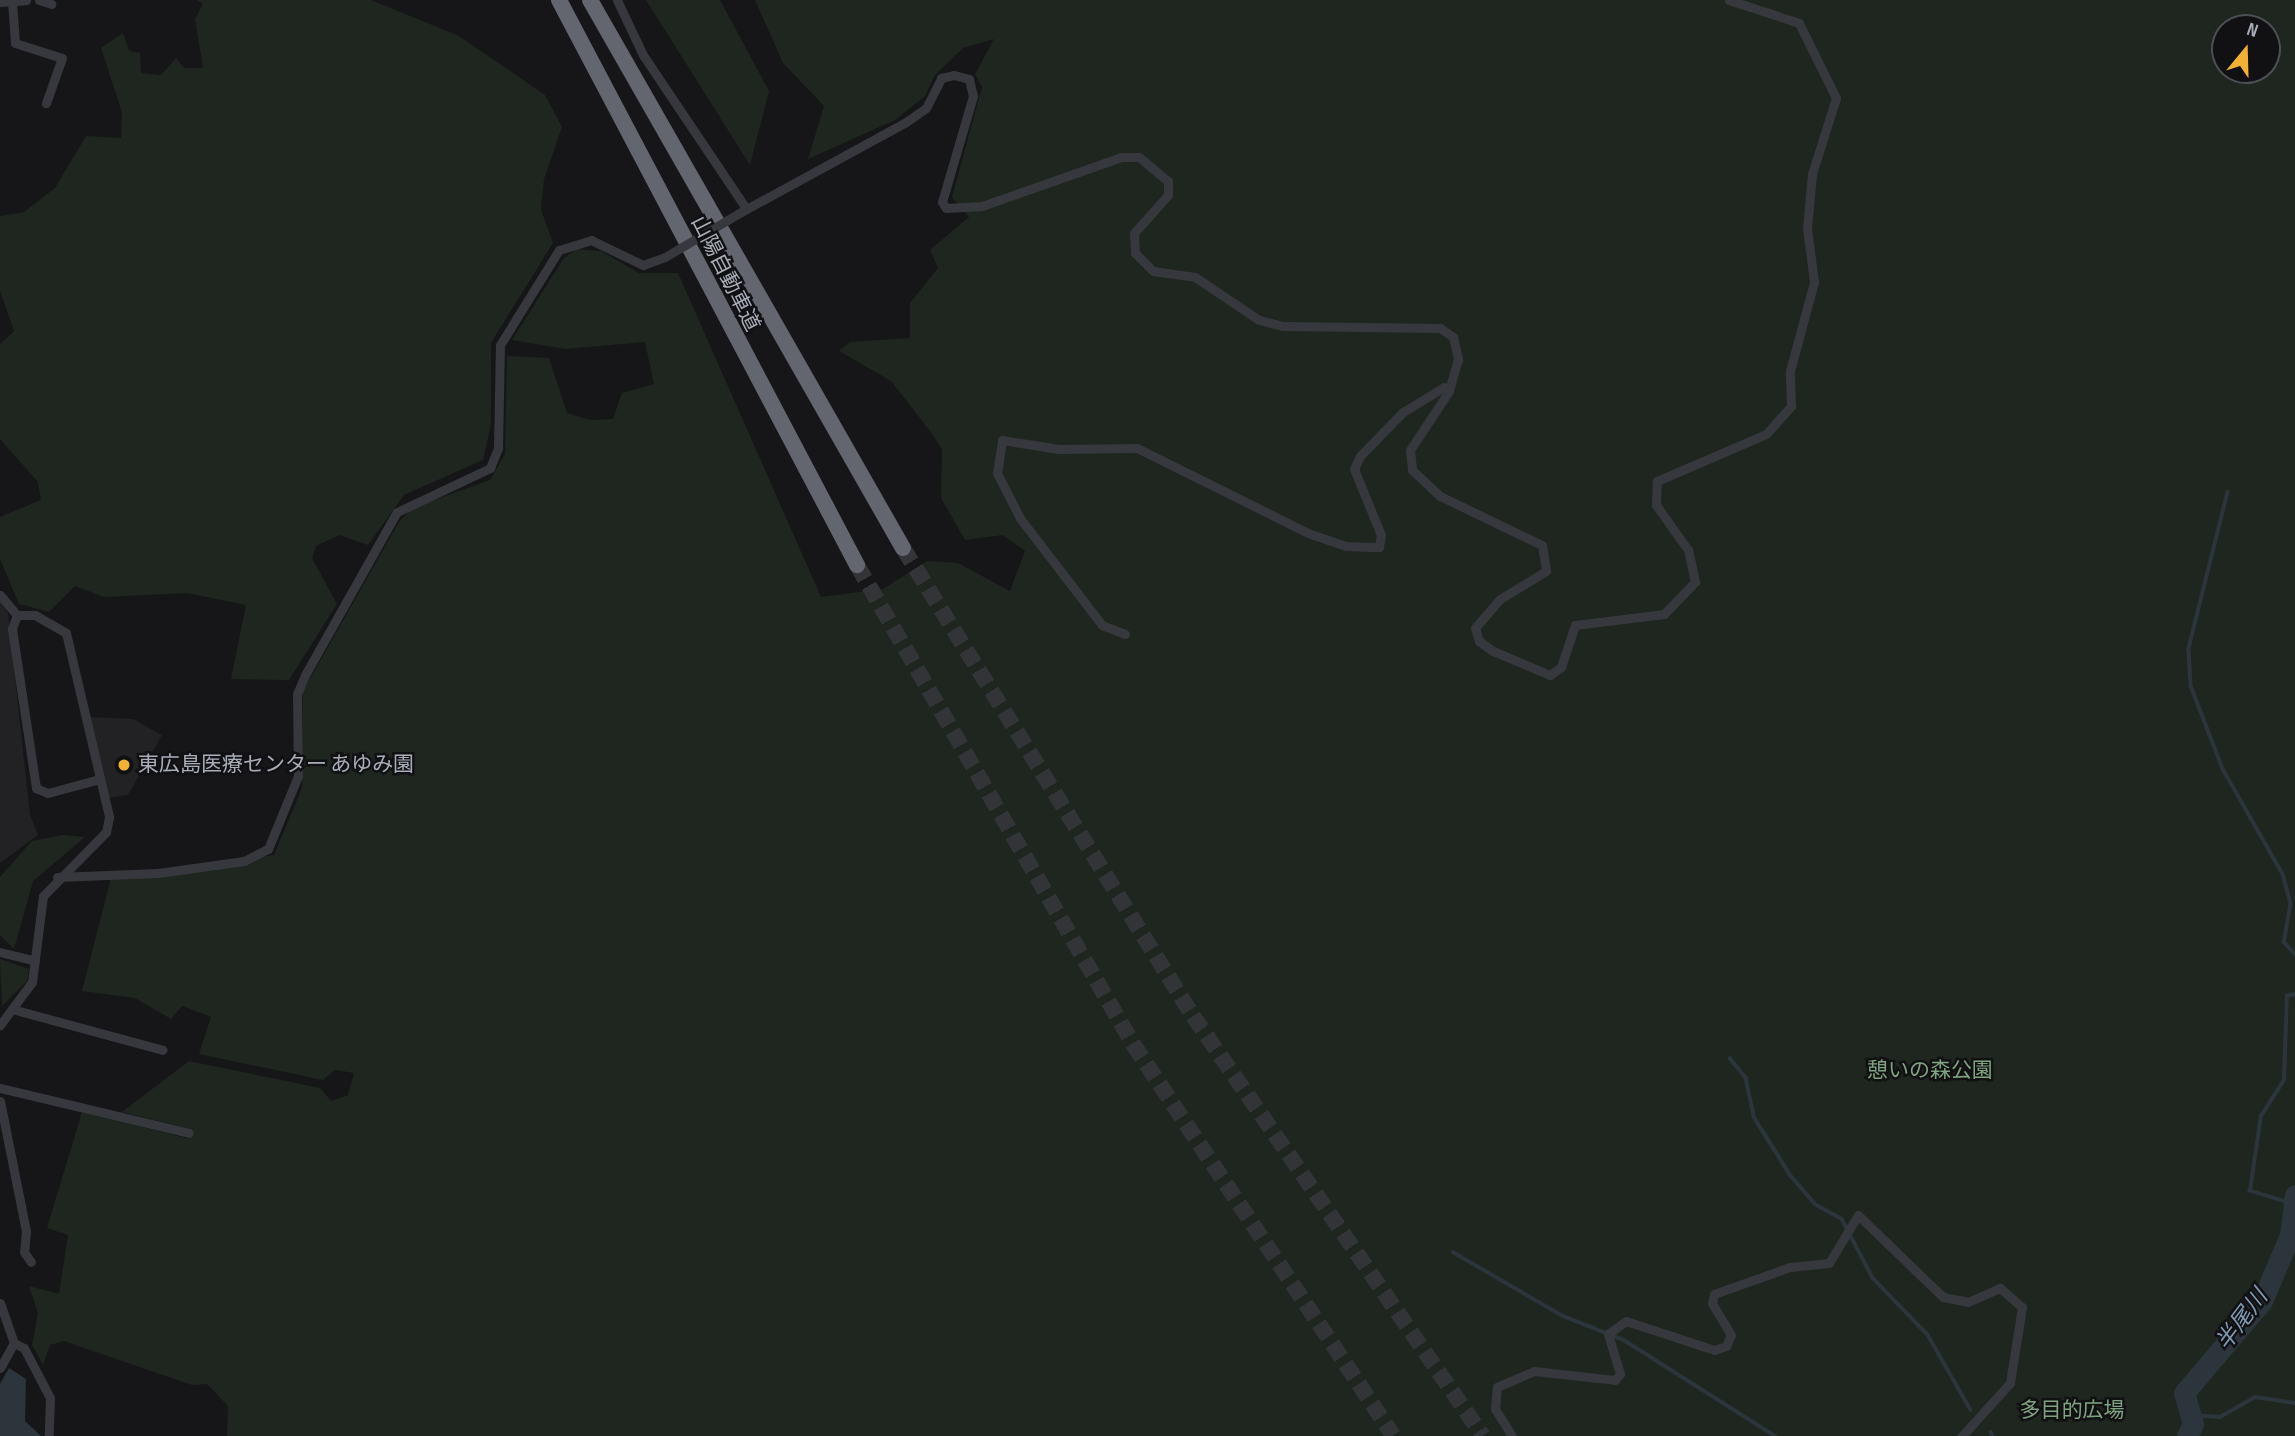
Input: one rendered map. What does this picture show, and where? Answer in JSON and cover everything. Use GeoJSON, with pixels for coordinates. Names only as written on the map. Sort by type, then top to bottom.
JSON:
{"type":"FeatureCollection","features":[{"type":"Feature","properties":{"kind":"highway","name":"山陽自動車道"},"geometry":{"type":"LineString","coordinates":[[559,0],[857,565]]}},
{"type":"Feature","properties":{"kind":"highway","name":"山陽自動車道"},"geometry":{"type":"LineString","coordinates":[[590,0],[903,548]]}},
{"type":"Feature","properties":{"kind":"street"},"geometry":{"type":"LineString","coordinates":[[0,2],[26,0]]}},
{"type":"Feature","properties":{"kind":"street"},"geometry":{"type":"LineString","coordinates":[[38,0],[51,4]]}},
{"type":"Feature","properties":{"kind":"street"},"geometry":{"type":"LineString","coordinates":[[617,0],[643,55],[744,210]]}},
{"type":"Feature","properties":{"kind":"street"},"geometry":{"type":"LineString","coordinates":[[57,877],[158,873],[244,861],[268,849],[298,776],[297,694],[305,675],[397,512],[490,468],[498,448],[500,345],[559,250],[591,240],[643,265],[665,257],[744,210],[906,122],[926,108],[941,78],[969,79],[970,111],[942,201],[947,208],[982,206],[1121,157],[1139,157],[1168,181],[1168,195],[1134,233],[1135,253],[1153,271],[1195,277],[1259,320],[1283,326],[1440,328],[1459,347],[1449,391],[1410,450],[1412,470],[1425,487],[1542,545],[1548,555],[1546,571],[1480,617],[1475,628],[1479,641],[1550,674],[1567,655],[1568,636],[1586,619],[1647,618],[1678,606],[1697,568],[1656,505],[1657,481],[1766,434],[1788,415],[1790,371],[1814,282],[1807,228],[1812,174],[1836,111],[1817,50],[1799,23],[1729,0]]}},
{"type":"Feature","properties":{"kind":"street"},"geometry":{"type":"LineString","coordinates":[[12,1],[15,43],[62,58],[46,103]]}},
{"type":"Feature","properties":{"kind":"street"},"geometry":{"type":"LineString","coordinates":[[1125,634],[1102,625],[1020,518],[997,473],[1002,440],[1058,449],[1137,448],[1308,533],[1345,545],[1379,547],[1381,535],[1354,469],[1360,456],[1404,412],[1444,387],[1449,391]]}},
{"type":"Feature","properties":{"kind":"street"},"geometry":{"type":"LineString","coordinates":[[0,595],[17,615],[35,615],[66,633],[96,780],[109,817],[106,832],[57,877],[43,897],[32,982],[0,1025]]}},
{"type":"Feature","properties":{"kind":"street"},"geometry":{"type":"LineString","coordinates":[[17,615],[12,629],[36,788],[48,793],[96,780]]}},
{"type":"Feature","properties":{"kind":"street"},"geometry":{"type":"LineString","coordinates":[[0,952],[35,961]]}},
{"type":"Feature","properties":{"kind":"street"},"geometry":{"type":"LineString","coordinates":[[12,1009],[163,1050]]}},
{"type":"Feature","properties":{"kind":"street"},"geometry":{"type":"LineString","coordinates":[[0,1088],[189,1133]]}},
{"type":"Feature","properties":{"kind":"street"},"geometry":{"type":"LineString","coordinates":[[0,1101],[26,1231],[24,1252],[31,1262]]}},
{"type":"Feature","properties":{"kind":"street"},"geometry":{"type":"LineString","coordinates":[[1511,1436],[1495,1409],[1497,1387],[1534,1371],[1615,1380],[1620,1374],[1608,1335],[1626,1321],[1714,1350],[1726,1346],[1731,1335],[1712,1303],[1714,1294],[1790,1267],[1829,1262],[1858,1215],[1943,1297],[1968,1302],[2000,1288],[2022,1307],[2010,1383],[1962,1436]]}},
{"type":"Feature","properties":{"kind":"street"},"geometry":{"type":"LineString","coordinates":[[0,1303],[14,1343],[24,1348],[50,1398],[49,1436]]}},
{"type":"Feature","properties":{"kind":"street"},"geometry":{"type":"LineString","coordinates":[[0,1368],[14,1343]]}},
{"type":"Feature","properties":{"kind":"shaded area"},"geometry":{"type":"Polygon","coordinates":[[[0,601],[8,613],[30,815],[38,835],[0,863],[0,601]]]}},
{"type":"Feature","properties":{"kind":"shaded area","name":"東広島医療センター あゆみ園"},"geometry":{"type":"Polygon","coordinates":[[[89,717],[133,719],[162,735],[128,795],[106,798],[89,717]]]}},
{"type":"Feature","properties":{"kind":"shaded area"},"geometry":{"type":"Polygon","coordinates":[[[9,1368],[26,1379],[25,1421],[41,1436],[0,1436],[0,1384],[9,1368]]]}},
{"type":"Feature","properties":{"kind":"green space"},"geometry":{"type":"Polygon","coordinates":[[[197,0],[371,0],[459,36],[545,95],[562,127],[544,179],[541,210],[553,243],[491,343],[491,424],[483,460],[404,495],[368,545],[339,535],[316,546],[312,558],[337,604],[289,680],[231,679],[246,605],[187,593],[104,597],[75,586],[49,612],[19,604],[0,559],[0,517],[41,500],[38,482],[0,439],[0,344],[14,331],[0,291],[0,216],[24,212],[55,188],[86,136],[121,138],[122,112],[101,48],[123,33],[129,51],[140,53],[141,73],[161,75],[176,58],[184,68],[203,68],[195,19],[203,4],[197,0]]]}},
{"type":"Feature","properties":{"kind":"green space"},"geometry":{"type":"Polygon","coordinates":[[[646,0],[720,0],[769,91],[750,165],[646,0]]]}},
{"type":"Feature","properties":{"kind":"green space"},"geometry":{"type":"Polygon","coordinates":[[[755,0],[2295,0],[2295,1436],[227,1436],[228,1406],[207,1384],[192,1385],[64,1341],[50,1345],[43,1365],[32,1345],[38,1313],[29,1286],[59,1294],[68,1235],[47,1228],[82,1112],[190,1139],[191,1129],[122,1112],[189,1061],[320,1088],[331,1101],[348,1095],[354,1073],[335,1070],[323,1080],[199,1054],[211,1017],[182,1006],[171,1019],[135,998],[82,991],[111,878],[274,855],[302,788],[303,691],[399,522],[412,508],[490,480],[505,454],[507,356],[549,358],[567,413],[590,420],[613,419],[622,393],[654,384],[645,342],[565,349],[512,340],[564,258],[576,249],[601,251],[639,273],[678,273],[821,597],[883,589],[927,561],[958,563],[1010,591],[1025,551],[1003,535],[965,540],[941,498],[942,450],[933,435],[891,381],[839,351],[850,342],[910,338],[910,303],[938,268],[930,250],[969,217],[952,197],[982,87],[975,74],[994,39],[963,48],[935,75],[925,96],[895,120],[808,159],[824,106],[783,63],[755,0]]]}},
{"type":"Feature","properties":{"kind":"green space"},"geometry":{"type":"Polygon","coordinates":[[[63,835],[85,837],[33,881],[14,949],[0,935],[0,877],[32,841],[63,835]]]}},
{"type":"Feature","properties":{"kind":"green space"},"geometry":{"type":"Polygon","coordinates":[[[0,959],[29,969],[27,981],[2,1006],[0,959]]]}},
{"type":"Feature","properties":{"kind":"waterway"},"geometry":{"type":"LineString","coordinates":[[2228,492],[2189,649],[2191,686],[2223,769],[2283,874],[2291,904],[2284,942],[2295,954]]}},
{"type":"Feature","properties":{"kind":"waterway"},"geometry":{"type":"LineString","coordinates":[[2289,1203],[2250,1191],[2261,1116],[2284,1080],[2287,996],[2295,994]]}},
{"type":"Feature","properties":{"kind":"waterway"},"geometry":{"type":"LineString","coordinates":[[1730,1058],[1746,1078],[1754,1117],[1791,1176],[1815,1204],[1842,1219],[1873,1278],[1928,1335],[1971,1410]]}},
{"type":"Feature","properties":{"kind":"waterway","name":"半尾川"},"geometry":{"type":"LineString","coordinates":[[2187,1436],[2193,1424],[2184,1393],[2262,1301],[2290,1235],[2295,1195]]}},
{"type":"Feature","properties":{"kind":"waterway"},"geometry":{"type":"LineString","coordinates":[[1453,1252],[1563,1316],[1624,1340],[1775,1436]]}},
{"type":"Feature","properties":{"kind":"waterway"},"geometry":{"type":"LineString","coordinates":[[2191,1415],[2220,1417],[2255,1397],[2295,1403]]}},
{"type":"Feature","properties":{"kind":"waterway"},"geometry":{"type":"LineString","coordinates":[[1991,1432],[1993,1436]]}},
{"type":"Feature","properties":{"kind":"tunnel"},"geometry":{"type":"LineString","coordinates":[[903,548],[1193,1016],[1483,1436]]}},
{"type":"Feature","properties":{"kind":"tunnel"},"geometry":{"type":"LineString","coordinates":[[857,565],[1133,1044],[1393,1436]]}},
{"type":"Feature","properties":{"kind":"place","name":"東広島医療センター あゆみ園"},"geometry":{"type":"Point","coordinates":[124,765]}},
{"type":"Feature","properties":{"kind":"park label","name":"憩いの森公園"},"geometry":{"type":"Point","coordinates":[1930,1071]}},
{"type":"Feature","properties":{"kind":"park label","name":"多目的広場"},"geometry":{"type":"Point","coordinates":[2072,1411]}}]}
